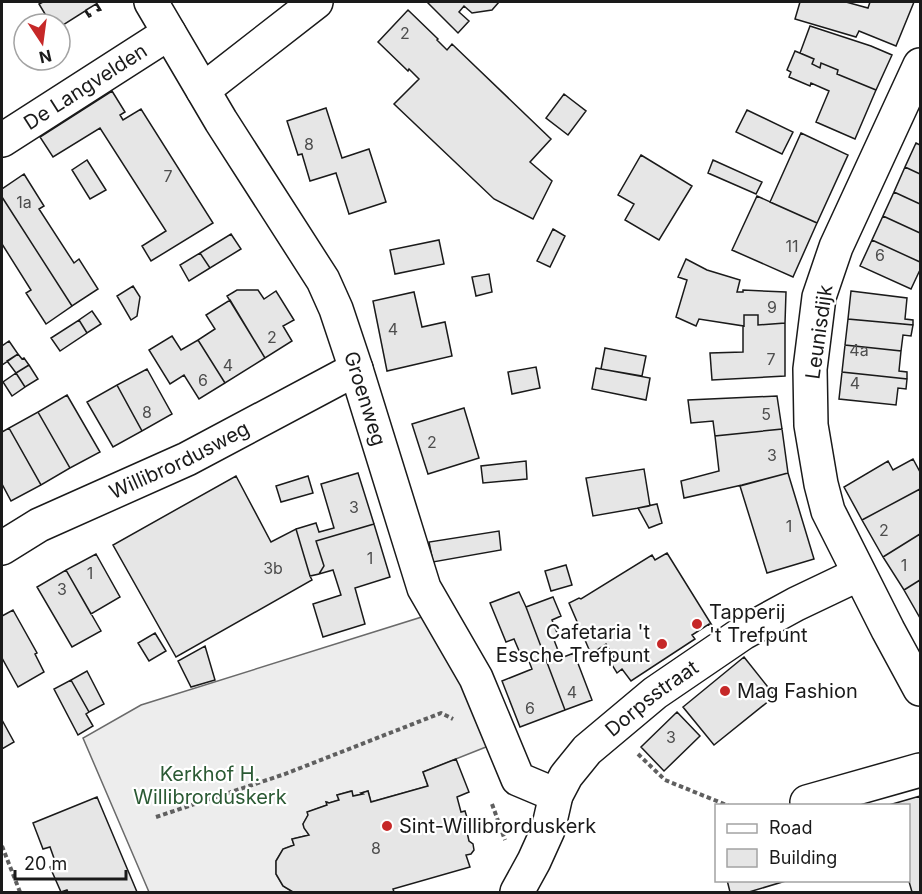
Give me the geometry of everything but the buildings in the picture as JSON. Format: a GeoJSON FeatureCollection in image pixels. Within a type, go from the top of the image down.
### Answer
{"type":"FeatureCollection","features":[{"type":"Feature","properties":{"kind":"street","name":"Groenweg"},"geometry":{"type":"LineString","coordinates":[[151,2],[220,121],[323,280],[336,309],[356,369],[424,588],[476,678],[518,779],[556,795]]}},
{"type":"Feature","properties":{"kind":"street"},"geometry":{"type":"LineString","coordinates":[[203,90],[316,2]]}},
{"type":"Feature","properties":{"kind":"street","name":"De Langvelden"},"geometry":{"type":"LineString","coordinates":[[2,140],[169,33]]}},
{"type":"Feature","properties":{"kind":"street","name":"Leunisdijk"},"geometry":{"type":"LineString","coordinates":[[921,64],[908,122],[836,247],[819,297],[810,369],[811,424],[820,484],[828,511],[921,689]]}},
{"type":"Feature","properties":{"kind":"street","name":"Willibrordusweg"},"geometry":{"type":"LineString","coordinates":[[2,548],[39,525],[187,459],[356,369]]}},
{"type":"Feature","properties":{"kind":"street","name":"Dorpsstraat"},"geometry":{"type":"LineString","coordinates":[[517,892],[548,830],[556,795],[566,776],[587,750],[655,693],[743,633],[859,573]]}},
{"type":"Feature","properties":{"kind":"street"},"geometry":{"type":"LineString","coordinates":[[807,802],[921,771]]}},
{"type":"Feature","properties":{"kind":"path"},"geometry":{"type":"LineString","coordinates":[[156,817],[285,774],[441,713],[454,719]]}},
{"type":"Feature","properties":{"kind":"path"},"geometry":{"type":"LineString","coordinates":[[611,729],[665,780],[724,804]]}},
{"type":"Feature","properties":{"kind":"path"},"geometry":{"type":"LineString","coordinates":[[492,804],[507,845],[534,861]]}},
{"type":"Feature","properties":{"kind":"path"},"geometry":{"type":"LineString","coordinates":[[2,846],[20,892]]}},
{"type":"Feature","properties":{"kind":"shaded area","name":"Kerkhof H. Willibrorduskerk"},"geometry":{"type":"Polygon","coordinates":[[[425,616],[461,677],[491,745],[423,772],[428,786],[371,802],[368,791],[353,796],[351,791],[337,795],[339,800],[327,802],[327,805],[308,812],[303,824],[309,835],[292,839],[294,845],[283,849],[276,861],[276,874],[283,886],[293,892],[149,892],[83,738],[141,705],[425,616]]]}},
{"type":"Feature","properties":{"kind":"place","name":"Tapperij 't Trefpunt"},"geometry":{"type":"Point","coordinates":[697,624]}},
{"type":"Feature","properties":{"kind":"place","name":"Cafetaria 't Essche Trefpunt"},"geometry":{"type":"Point","coordinates":[662,644]}},
{"type":"Feature","properties":{"kind":"place","name":"Mag Fashion"},"geometry":{"type":"Point","coordinates":[725,691]}},
{"type":"Feature","properties":{"kind":"place","name":"Sint-Willibrorduskerk"},"geometry":{"type":"Point","coordinates":[387,826]}}]}
